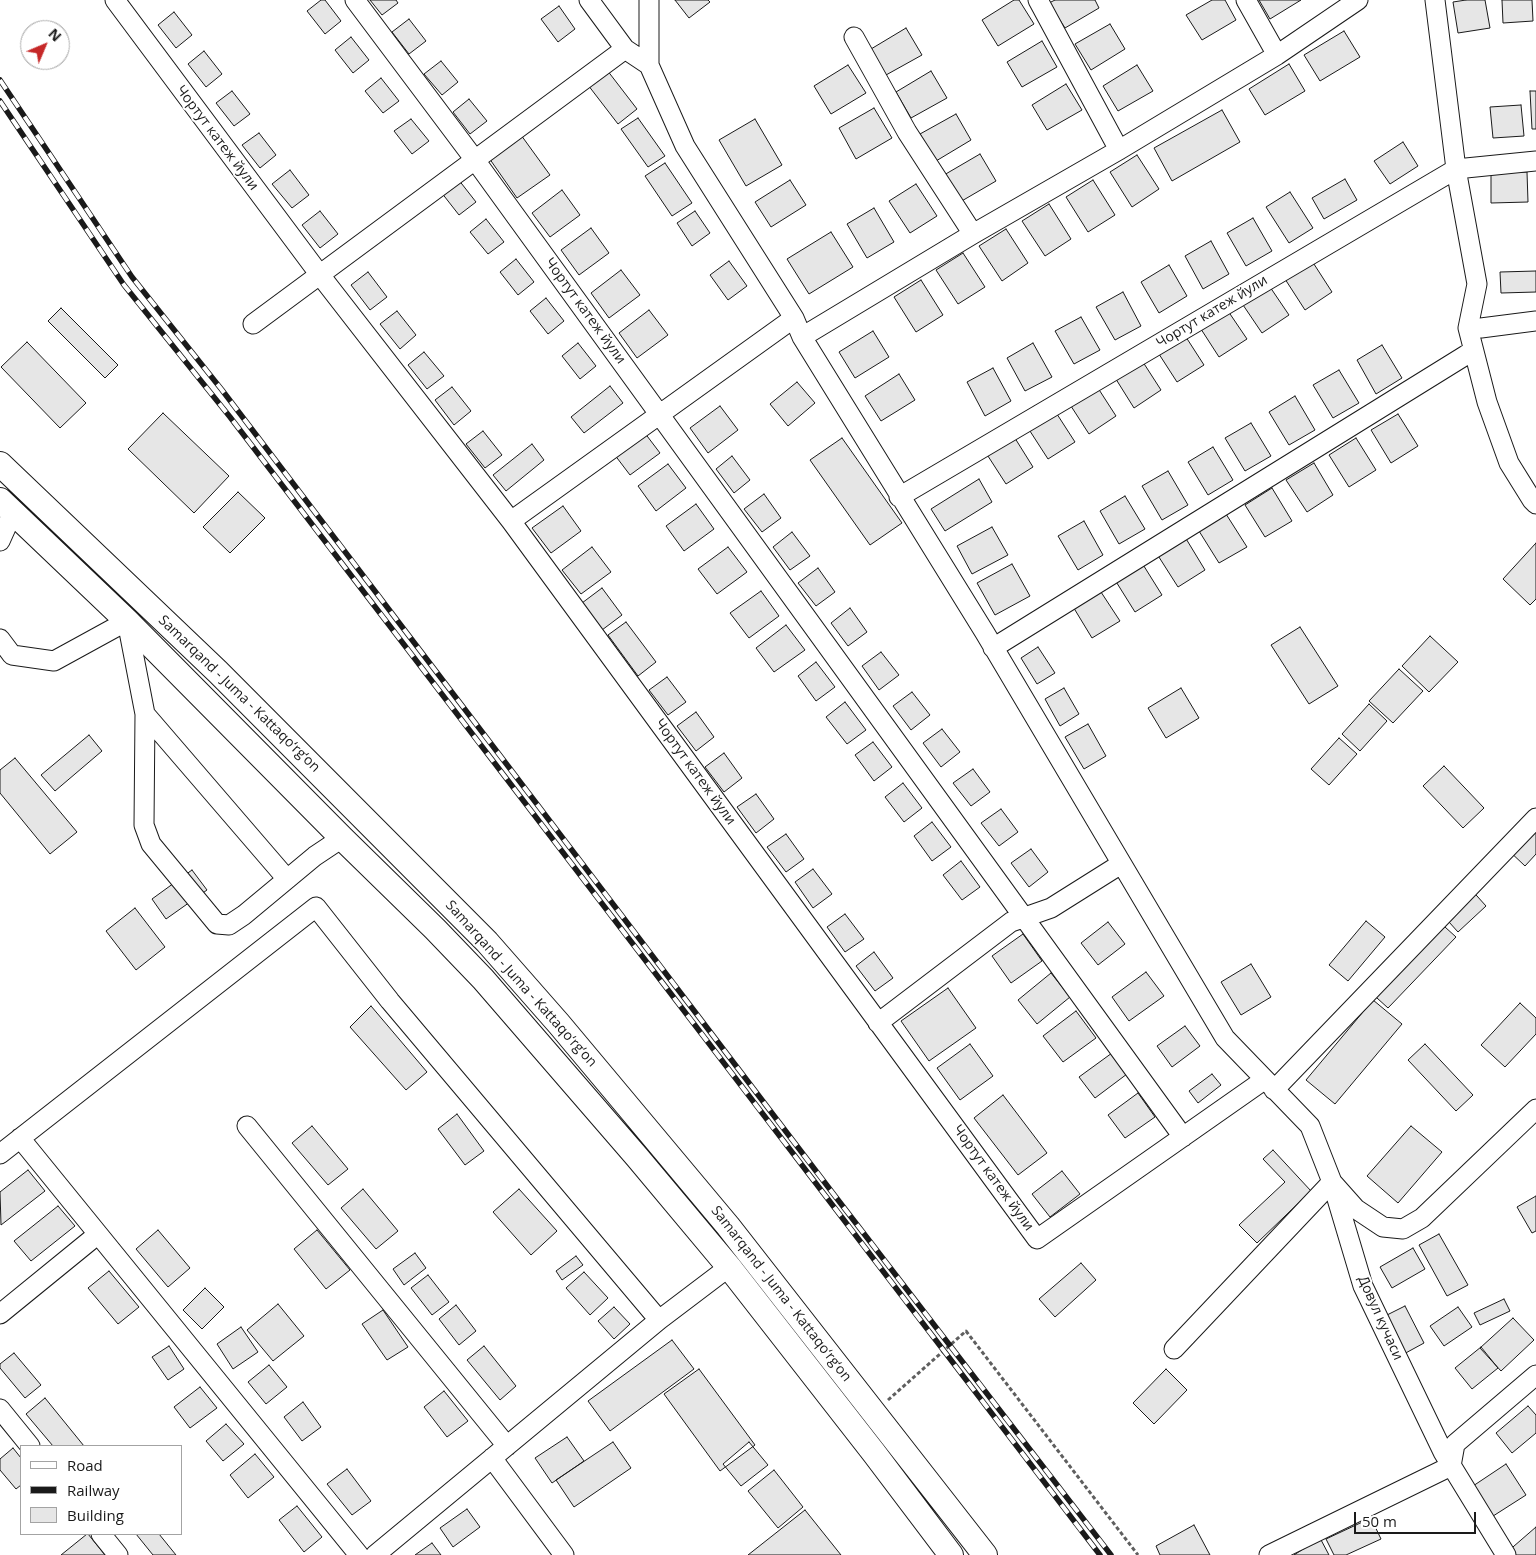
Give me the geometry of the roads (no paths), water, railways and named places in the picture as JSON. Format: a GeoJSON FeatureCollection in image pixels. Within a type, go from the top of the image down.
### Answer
{"type":"FeatureCollection","features":[{"type":"Feature","properties":{"kind":"main road","name":"Samarqand - Juma - Kattaqo‘rg‘on"},"geometry":{"type":"LineString","coordinates":[[0,464],[218,672],[487,942],[559,1024],[728,1226],[985,1555]]}},
{"type":"Feature","properties":{"kind":"main road","name":"Samarqand - Juma - Kattaqo‘rg‘on"},"geometry":{"type":"LineString","coordinates":[[4,506],[127,621],[483,979],[729,1267],[951,1555]]}},
{"type":"Feature","properties":{"kind":"main road"},"geometry":{"type":"LineString","coordinates":[[874,1453],[894,1438]]}},
{"type":"Feature","properties":{"kind":"street","name":"Чортут катеж йули"},"geometry":{"type":"LineString","coordinates":[[115,0],[320,275],[511,522],[1037,1239],[1183,1136],[1269,1085],[1536,818]]}},
{"type":"Feature","properties":{"kind":"street","name":"Чортут катеж йули"},"geometry":{"type":"LineString","coordinates":[[355,0],[475,160],[1183,1136]]}},
{"type":"Feature","properties":{"kind":"street"},"geometry":{"type":"LineString","coordinates":[[589,0],[625,48],[649,65]]}},
{"type":"Feature","properties":{"kind":"street"},"geometry":{"type":"LineString","coordinates":[[649,0],[649,65],[685,146],[794,318],[802,337],[993,648],[1225,1038],[1269,1085]]}},
{"type":"Feature","properties":{"kind":"street"},"geometry":{"type":"LineString","coordinates":[[1038,0],[1119,150]]}},
{"type":"Feature","properties":{"kind":"street"},"geometry":{"type":"LineString","coordinates":[[1246,0],[1277,55]]}},
{"type":"Feature","properties":{"kind":"street"},"geometry":{"type":"LineString","coordinates":[[802,337],[1277,55],[1358,0]]}},
{"type":"Feature","properties":{"kind":"street"},"geometry":{"type":"LineString","coordinates":[[1435,0],[1456,169],[1477,284],[1468,328],[1487,402],[1509,463],[1536,504]]}},
{"type":"Feature","properties":{"kind":"street"},"geometry":{"type":"LineString","coordinates":[[854,37],[907,132],[973,234]]}},
{"type":"Feature","properties":{"kind":"street"},"geometry":{"type":"LineString","coordinates":[[253,324],[625,48]]}},
{"type":"Feature","properties":{"kind":"street","name":"Чортут катеж йули"},"geometry":{"type":"LineString","coordinates":[[900,497],[1456,169],[1536,160]]}},
{"type":"Feature","properties":{"kind":"street"},"geometry":{"type":"LineString","coordinates":[[511,522],[794,318]]}},
{"type":"Feature","properties":{"kind":"street"},"geometry":{"type":"LineString","coordinates":[[1468,328],[1536,321]]}},
{"type":"Feature","properties":{"kind":"street"},"geometry":{"type":"LineString","coordinates":[[993,648],[1449,365],[1474,352]]}},
{"type":"Feature","properties":{"kind":"street"},"geometry":{"type":"LineString","coordinates":[[0,541],[4,506]]}},
{"type":"Feature","properties":{"kind":"street"},"geometry":{"type":"LineString","coordinates":[[0,639],[12,655],[54,661],[127,621],[144,714],[144,825],[151,844],[217,924],[229,925],[315,856],[342,838]]}},
{"type":"Feature","properties":{"kind":"street"},"geometry":{"type":"LineString","coordinates":[[144,714],[287,879]]}},
{"type":"Feature","properties":{"kind":"street"},"geometry":{"type":"LineString","coordinates":[[878,1023],[1011,922],[1051,908],[1121,864]]}},
{"type":"Feature","properties":{"kind":"street"},"geometry":{"type":"LineString","coordinates":[[0,1154],[316,907],[390,1001],[659,1320]]}},
{"type":"Feature","properties":{"kind":"street","name":"Довул кучаси"},"geometry":{"type":"LineString","coordinates":[[1269,1085],[1310,1126],[1332,1182],[1363,1286],[1443,1452],[1506,1555]]}},
{"type":"Feature","properties":{"kind":"street"},"geometry":{"type":"LineString","coordinates":[[1174,1348],[1332,1182],[1356,1209],[1376,1223],[1383,1227],[1403,1229],[1422,1218],[1536,1109]]}},
{"type":"Feature","properties":{"kind":"street"},"geometry":{"type":"LineString","coordinates":[[247,1126],[499,1452],[564,1555]]}},
{"type":"Feature","properties":{"kind":"street"},"geometry":{"type":"LineString","coordinates":[[20,1138],[359,1555]]}},
{"type":"Feature","properties":{"kind":"street"},"geometry":{"type":"LineString","coordinates":[[0,1314],[97,1235]]}},
{"type":"Feature","properties":{"kind":"street"},"geometry":{"type":"LineString","coordinates":[[375,1555],[659,1320],[729,1267]]}},
{"type":"Feature","properties":{"kind":"street"},"geometry":{"type":"LineString","coordinates":[[1269,1555],[1451,1466],[1456,1444],[1536,1375]]}},
{"type":"Feature","properties":{"kind":"street"},"geometry":{"type":"LineString","coordinates":[[0,1409],[29,1445]]}},
{"type":"Feature","properties":{"kind":"street"},"geometry":{"type":"LineString","coordinates":[[102,1535],[118,1555]]}},
{"type":"Feature","properties":{"kind":"railway"},"geometry":{"type":"LineString","coordinates":[[0,80],[132,277],[222,390],[835,1196],[1111,1555]]}},
{"type":"Feature","properties":{"kind":"railway"},"geometry":{"type":"LineString","coordinates":[[0,101],[124,285],[230,417],[1100,1555]]}}]}
